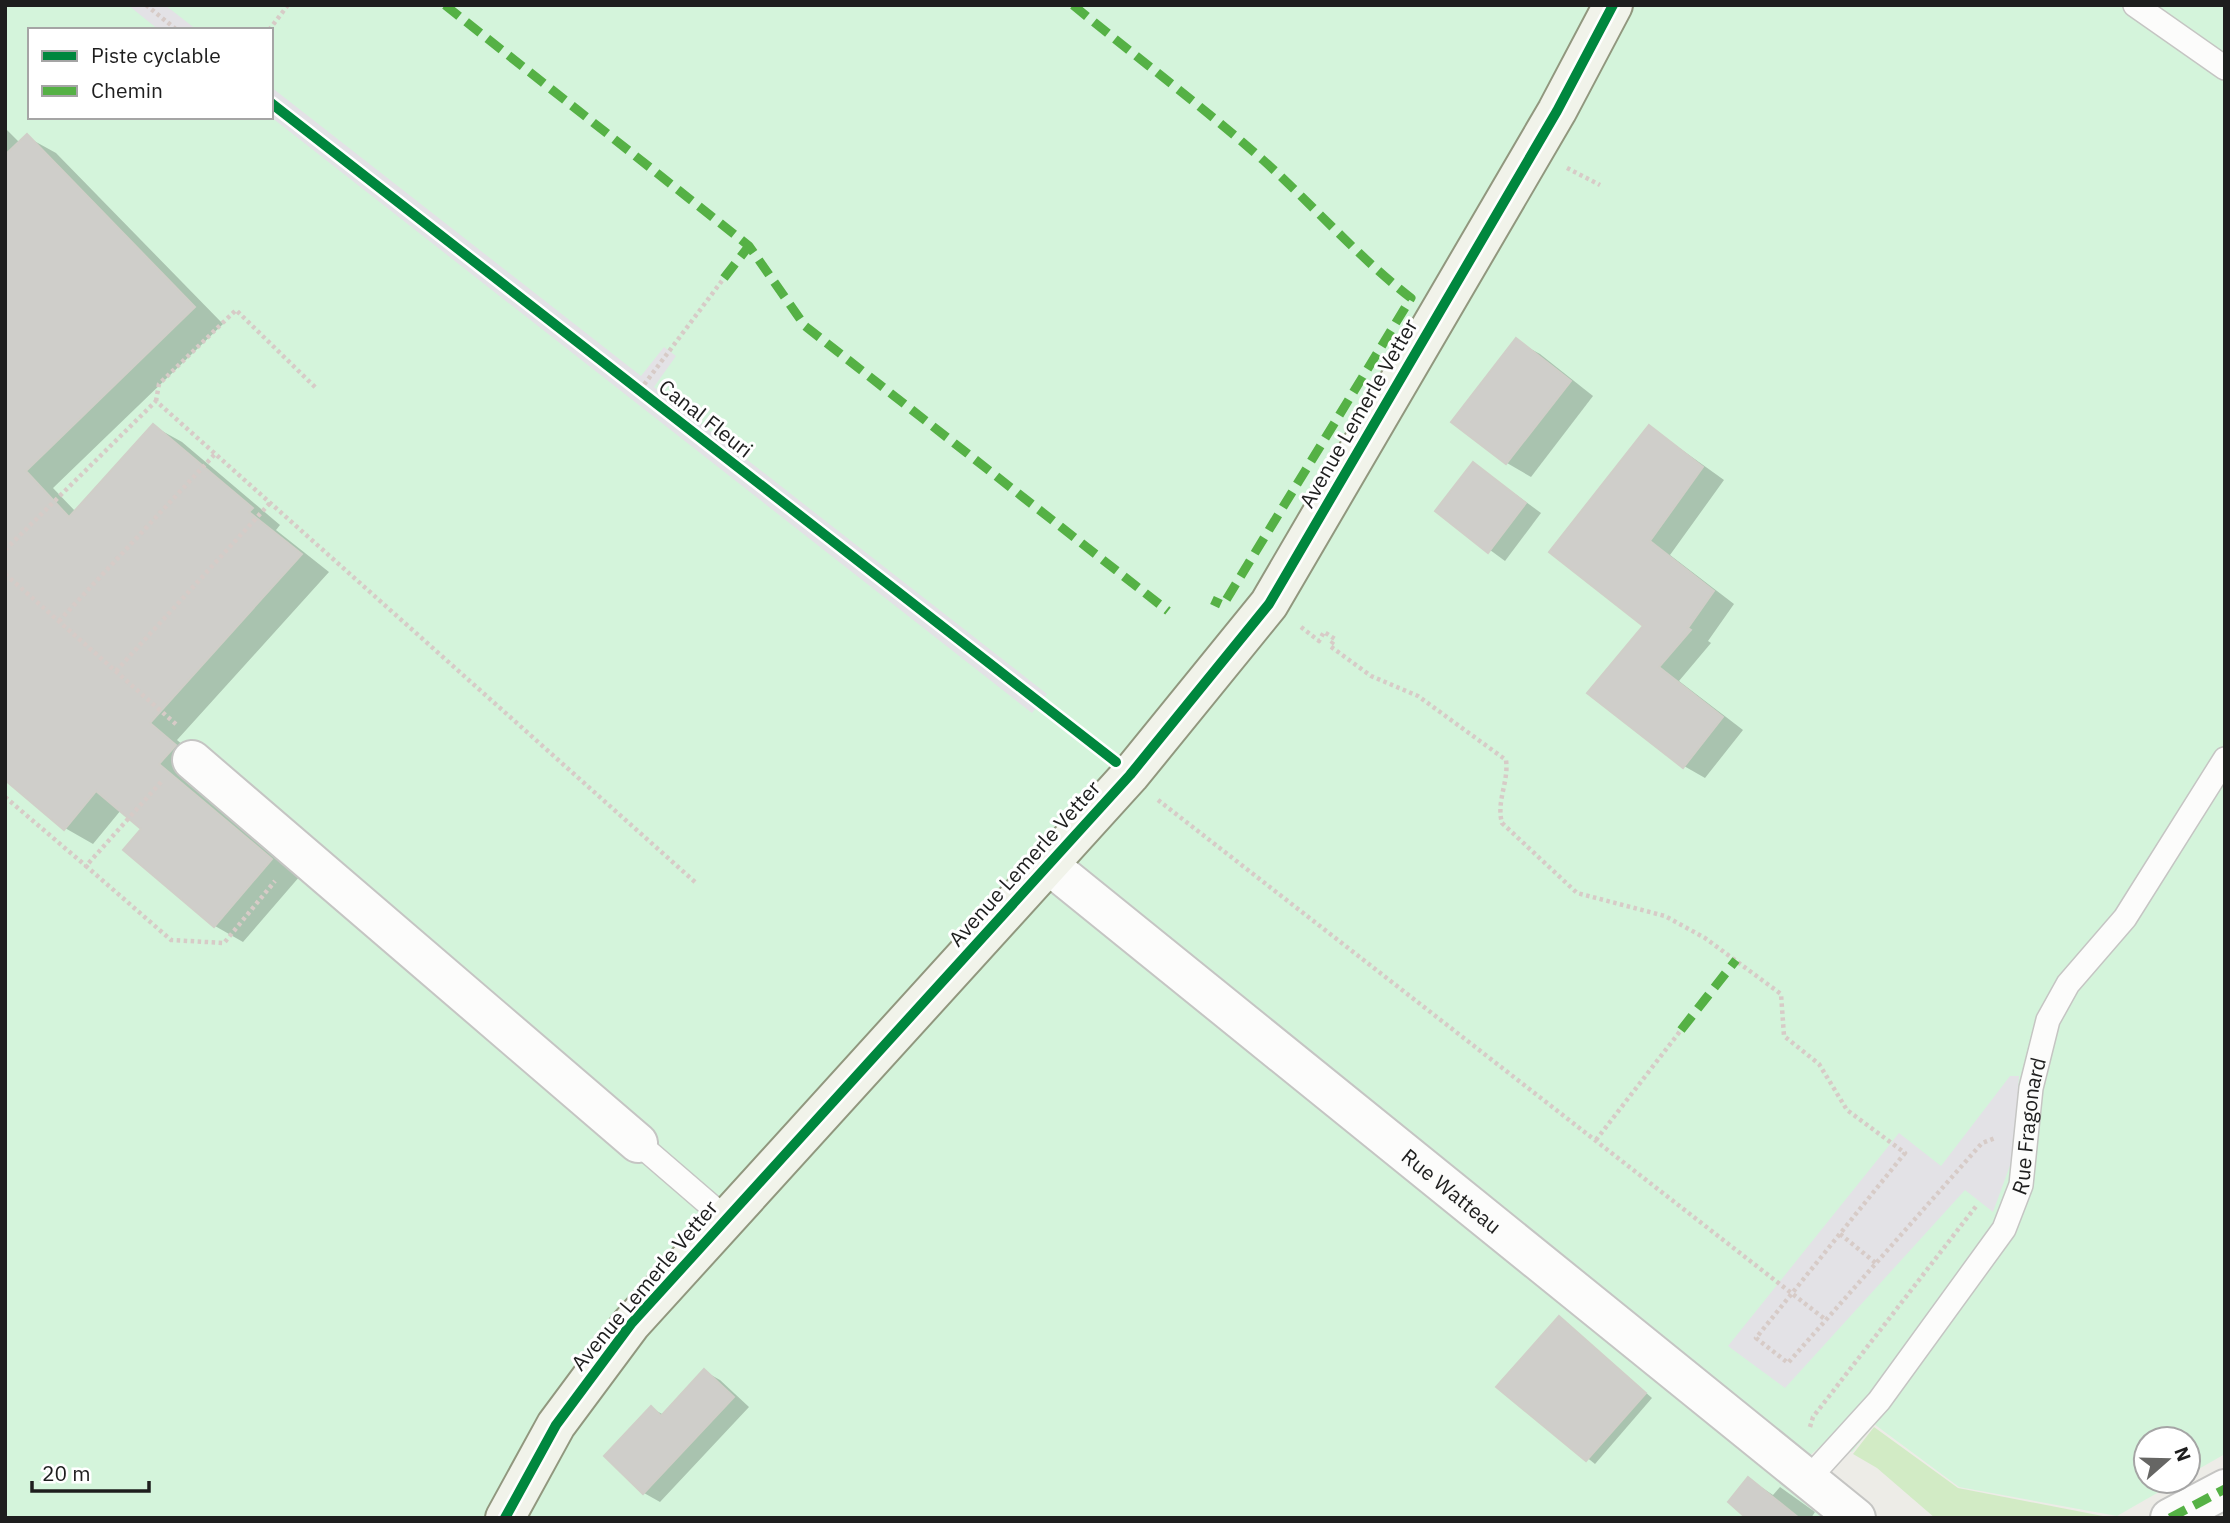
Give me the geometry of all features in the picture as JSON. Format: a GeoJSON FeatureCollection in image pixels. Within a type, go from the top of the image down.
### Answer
{"type":"FeatureCollection","features":[{"type":"Feature","properties":{"kind":"street","name":"Avenue Lemerle Vetter"},"geometry":{"type":"LineString","coordinates":[[505,1518],[556,1424],[631,1324],[1130,775],[1269,604],[1556,111],[1613,5]]}},
{"type":"Feature","properties":{"kind":"street"},"geometry":{"type":"LineString","coordinates":[[192,760],[638,1143]]}},
{"type":"Feature","properties":{"kind":"street","name":"Rue Watteau"},"geometry":{"type":"LineString","coordinates":[[1049,865],[1774,1448],[1856,1518]]}},
{"type":"Feature","properties":{"kind":"street"},"geometry":{"type":"LineString","coordinates":[[2170,1518],[2225,1489]]}},
{"type":"Feature","properties":{"kind":"lane"},"geometry":{"type":"LineString","coordinates":[[2135,5],[2225,68]]}},
{"type":"Feature","properties":{"kind":"lane","name":"Rue Fragonard"},"geometry":{"type":"LineString","coordinates":[[1808,1479],[1879,1401],[2004,1228],[2021,1185],[2031,1088],[2048,1020],[2068,984],[2125,918],[2225,759]]}},
{"type":"Feature","properties":{"kind":"lane"},"geometry":{"type":"LineString","coordinates":[[638,1143],[725,1218]]}},
{"type":"Feature","properties":{"kind":"path"},"geometry":{"type":"LineString","coordinates":[[146,5],[175,28]]}},
{"type":"Feature","properties":{"kind":"path"},"geometry":{"type":"LineString","coordinates":[[271,28],[288,5]]}},
{"type":"Feature","properties":{"kind":"path"},"geometry":{"type":"LineString","coordinates":[[1580,174],[1600,186]]}},
{"type":"Feature","properties":{"kind":"path"},"geometry":{"type":"LineString","coordinates":[[640,390],[724,278]]}},
{"type":"Feature","properties":{"kind":"path"},"geometry":{"type":"LineString","coordinates":[[5,550],[156,401],[159,384],[236,310],[317,389]]}},
{"type":"Feature","properties":{"kind":"path"},"geometry":{"type":"LineString","coordinates":[[156,401],[695,882]]}},
{"type":"Feature","properties":{"kind":"path"},"geometry":{"type":"LineString","coordinates":[[59,621],[215,454]]}},
{"type":"Feature","properties":{"kind":"path"},"geometry":{"type":"LineString","coordinates":[[116,671],[270,503]]}},
{"type":"Feature","properties":{"kind":"path"},"geometry":{"type":"LineString","coordinates":[[5,574],[187,734],[192,760],[177,764],[86,866]]}},
{"type":"Feature","properties":{"kind":"path"},"geometry":{"type":"LineString","coordinates":[[1297,625],[1319,641],[1324,632],[1335,639],[1330,646],[1371,676],[1418,696],[1506,760],[1508,772],[1499,812],[1502,823],[1577,893],[1665,916],[1705,938],[1782,995],[1784,1036],[1818,1064],[1847,1110],[1905,1153],[1756,1338],[1788,1363],[1982,1143],[2027,1121]]}},
{"type":"Feature","properties":{"kind":"path"},"geometry":{"type":"LineString","coordinates":[[1152,794],[1826,1320]]}},
{"type":"Feature","properties":{"kind":"path"},"geometry":{"type":"LineString","coordinates":[[5,797],[171,940],[224,943],[299,853]]}},
{"type":"Feature","properties":{"kind":"path"},"geometry":{"type":"LineString","coordinates":[[1596,1140],[1681,1030]]}},
{"type":"Feature","properties":{"kind":"path"},"geometry":{"type":"LineString","coordinates":[[1774,1448],[1792,1427],[1809,1431],[1814,1417],[1980,1202]]}},
{"type":"Feature","properties":{"kind":"path"},"geometry":{"type":"LineString","coordinates":[[1840,1234],[1877,1264]]}},
{"type":"Feature","properties":{"kind":"green space"},"geometry":{"type":"Polygon","coordinates":[[[5,5],[2225,5],[2225,1454],[2202,1467],[2202,1425],[2132,1425],[2132,1495],[2154,1495],[2117,1516],[1959,1487],[1874,1424],[1852,1452],[1830,1438],[1784,1478],[1833,1518],[5,1518],[5,5]]]}},
{"type":"Feature","properties":{"kind":"green space"},"geometry":{"type":"Polygon","coordinates":[[[1874,1427],[1958,1488],[2113,1518],[1935,1518],[1877,1468],[1853,1454],[1874,1427]]]}},
{"type":"Feature","properties":{"kind":"shaded area"},"geometry":{"type":"Polygon","coordinates":[[[128,5],[165,5],[194,28],[157,28],[128,5]]]}},
{"type":"Feature","properties":{"kind":"shaded area"},"geometry":{"type":"Polygon","coordinates":[[[273,89],[641,376],[664,347],[676,356],[654,387],[1047,694],[1032,713],[273,119],[273,89]]]}},
{"type":"Feature","properties":{"kind":"shaded area"},"geometry":{"type":"Polygon","coordinates":[[[2010,1076],[2019,1076],[2016,1129],[2012,1160],[1993,1212],[1965,1190],[1785,1388],[1728,1346],[1899,1133],[1941,1166],[2010,1076]]]}},
{"type":"Feature","properties":{"kind":"building"},"geometry":{"type":"Polygon","coordinates":[[[27,134],[195,307],[26,471],[69,517],[153,424],[253,508],[249,512],[302,554],[150,723],[176,745],[159,764],[272,859],[214,927],[123,850],[141,829],[96,791],[64,830],[5,780],[5,155],[27,134]]]}},
{"type":"Feature","properties":{"kind":"building"},"geometry":{"type":"Polygon","coordinates":[[[1516,338],[1571,381],[1506,464],[1451,422],[1516,338]]]}},
{"type":"Feature","properties":{"kind":"building"},"geometry":{"type":"Polygon","coordinates":[[[1649,425],[1703,467],[1650,541],[1714,591],[1688,628],[1691,630],[1659,667],[1723,717],[1683,768],[1587,693],[1643,626],[1549,552],[1649,425]]]}},
{"type":"Feature","properties":{"kind":"building"},"geometry":{"type":"Polygon","coordinates":[[[1473,462],[1526,503],[1488,553],[1435,511],[1473,462]]]}},
{"type":"Feature","properties":{"kind":"building"},"geometry":{"type":"Polygon","coordinates":[[[1559,1316],[1646,1393],[1586,1461],[1496,1387],[1559,1316]]]}},
{"type":"Feature","properties":{"kind":"building"},"geometry":{"type":"Polygon","coordinates":[[[704,1369],[734,1397],[643,1494],[604,1456],[651,1406],[661,1416],[704,1369]]]}},
{"type":"Feature","properties":{"kind":"building"},"geometry":{"type":"Polygon","coordinates":[[[1748,1477],[1799,1518],[1746,1518],[1728,1502],[1748,1477]]]}},
{"type":"Feature","properties":{"kind":"marked path"},"geometry":{"type":"LineString","coordinates":[[445,5],[749,246],[805,326],[1168,611]]}},
{"type":"Feature","properties":{"kind":"marked path"},"geometry":{"type":"LineString","coordinates":[[1073,5],[1240,140],[1411,298],[1223,605],[1212,600]]}},
{"type":"Feature","properties":{"kind":"marked path"},"geometry":{"type":"LineString","coordinates":[[724,278],[749,246]]}},
{"type":"Feature","properties":{"kind":"marked path"},"geometry":{"type":"LineString","coordinates":[[1681,1030],[1736,960]]}},
{"type":"Feature","properties":{"kind":"marked path"},"geometry":{"type":"LineString","coordinates":[[2170,1518],[2225,1489]]}},
{"type":"Feature","properties":{"kind":"cycle path"},"geometry":{"type":"LineString","coordinates":[[505,1518],[556,1425],[631,1324],[1130,775],[1269,604],[1557,111],[1613,5]]}},
{"type":"Feature","properties":{"kind":"cycle path","name":"Canal Fleuri"},"geometry":{"type":"LineString","coordinates":[[273,105],[1116,762]]}}]}
